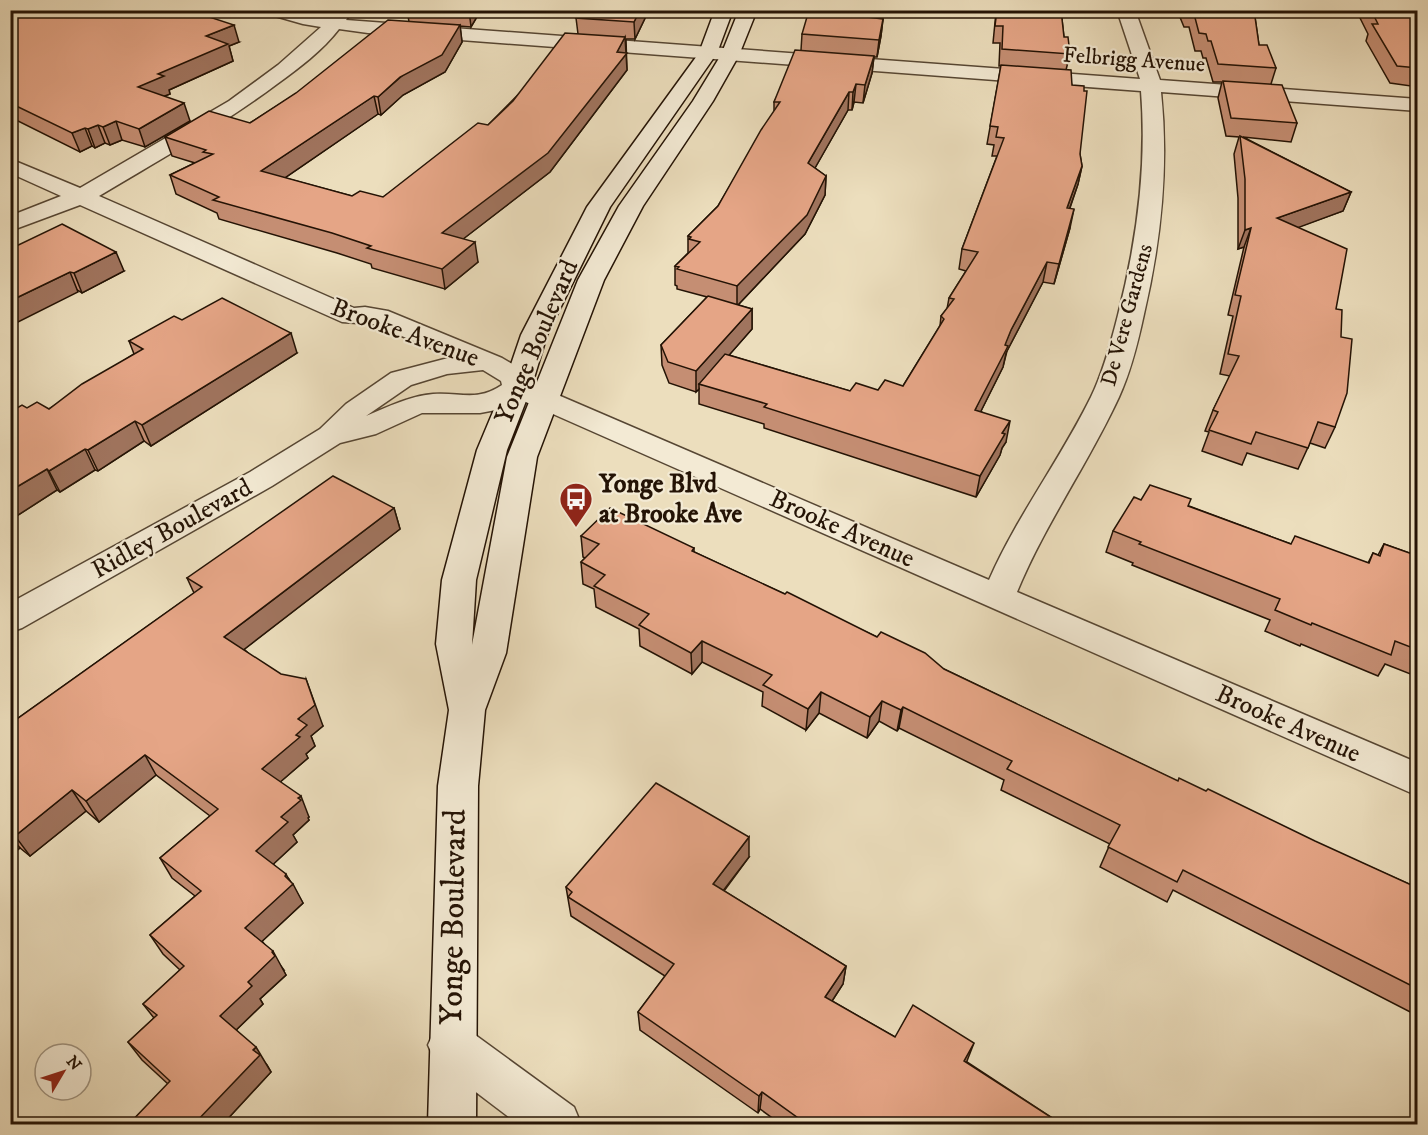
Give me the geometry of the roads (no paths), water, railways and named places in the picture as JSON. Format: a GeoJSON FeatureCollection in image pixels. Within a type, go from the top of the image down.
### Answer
{"type":"FeatureCollection","features":[{"type":"Feature","properties":{"kind":"street","name":"Felbrigg Avenue"},"geometry":{"type":"LineString","coordinates":[[274,10],[303,19],[340,17],[368,28],[1418,105]]}},
{"type":"Feature","properties":{"kind":"street","name":"Yonge Boulevard"},"geometry":{"type":"LineString","coordinates":[[466,710],[454,644],[459,580],[492,450],[530,394],[631,206],[703,101],[719,54],[724,10]]}},
{"type":"Feature","properties":{"kind":"street","name":"Yonge Boulevard"},"geometry":{"type":"LineString","coordinates":[[452,1125],[451,1045],[458,786],[466,710],[488,653],[522,457],[534,335],[570,261],[600,207],[719,54],[748,10]]}},
{"type":"Feature","properties":{"kind":"street","name":"De Vere Gardens"},"geometry":{"type":"LineString","coordinates":[[998,597],[1011,564],[1103,402],[1120,358],[1140,282],[1152,216],[1154,162],[1151,86],[1126,10]]}},
{"type":"Feature","properties":{"kind":"street"},"geometry":{"type":"LineString","coordinates":[[10,225],[82,196],[236,105],[285,69],[340,17]]}},
{"type":"Feature","properties":{"kind":"street","name":"Brooke Avenue"},"geometry":{"type":"LineString","coordinates":[[10,165],[351,316],[365,315],[379,318],[508,372],[530,394],[1418,780]]}},
{"type":"Feature","properties":{"kind":"street"},"geometry":{"type":"LineString","coordinates":[[351,316],[359,325],[385,338],[403,352],[406,364],[401,379]]}},
{"type":"Feature","properties":{"kind":"street","name":"Ridley Boulevard"},"geometry":{"type":"LineString","coordinates":[[10,619],[261,479],[330,436],[356,410],[401,379],[444,366],[484,362]]}},
{"type":"Feature","properties":{"kind":"street","name":"Ridley Boulevard"},"geometry":{"type":"LineString","coordinates":[[330,436],[366,428],[417,405],[434,402],[488,405],[530,394]]}},
{"type":"Feature","properties":{"kind":"street"},"geometry":{"type":"LineString","coordinates":[[451,1045],[556,1125]]}},
{"type":"Feature","properties":{"kind":"place","name":"Yonge Blvd at Brooke Ave"},"geometry":{"type":"Point","coordinates":[576,528]}}]}
